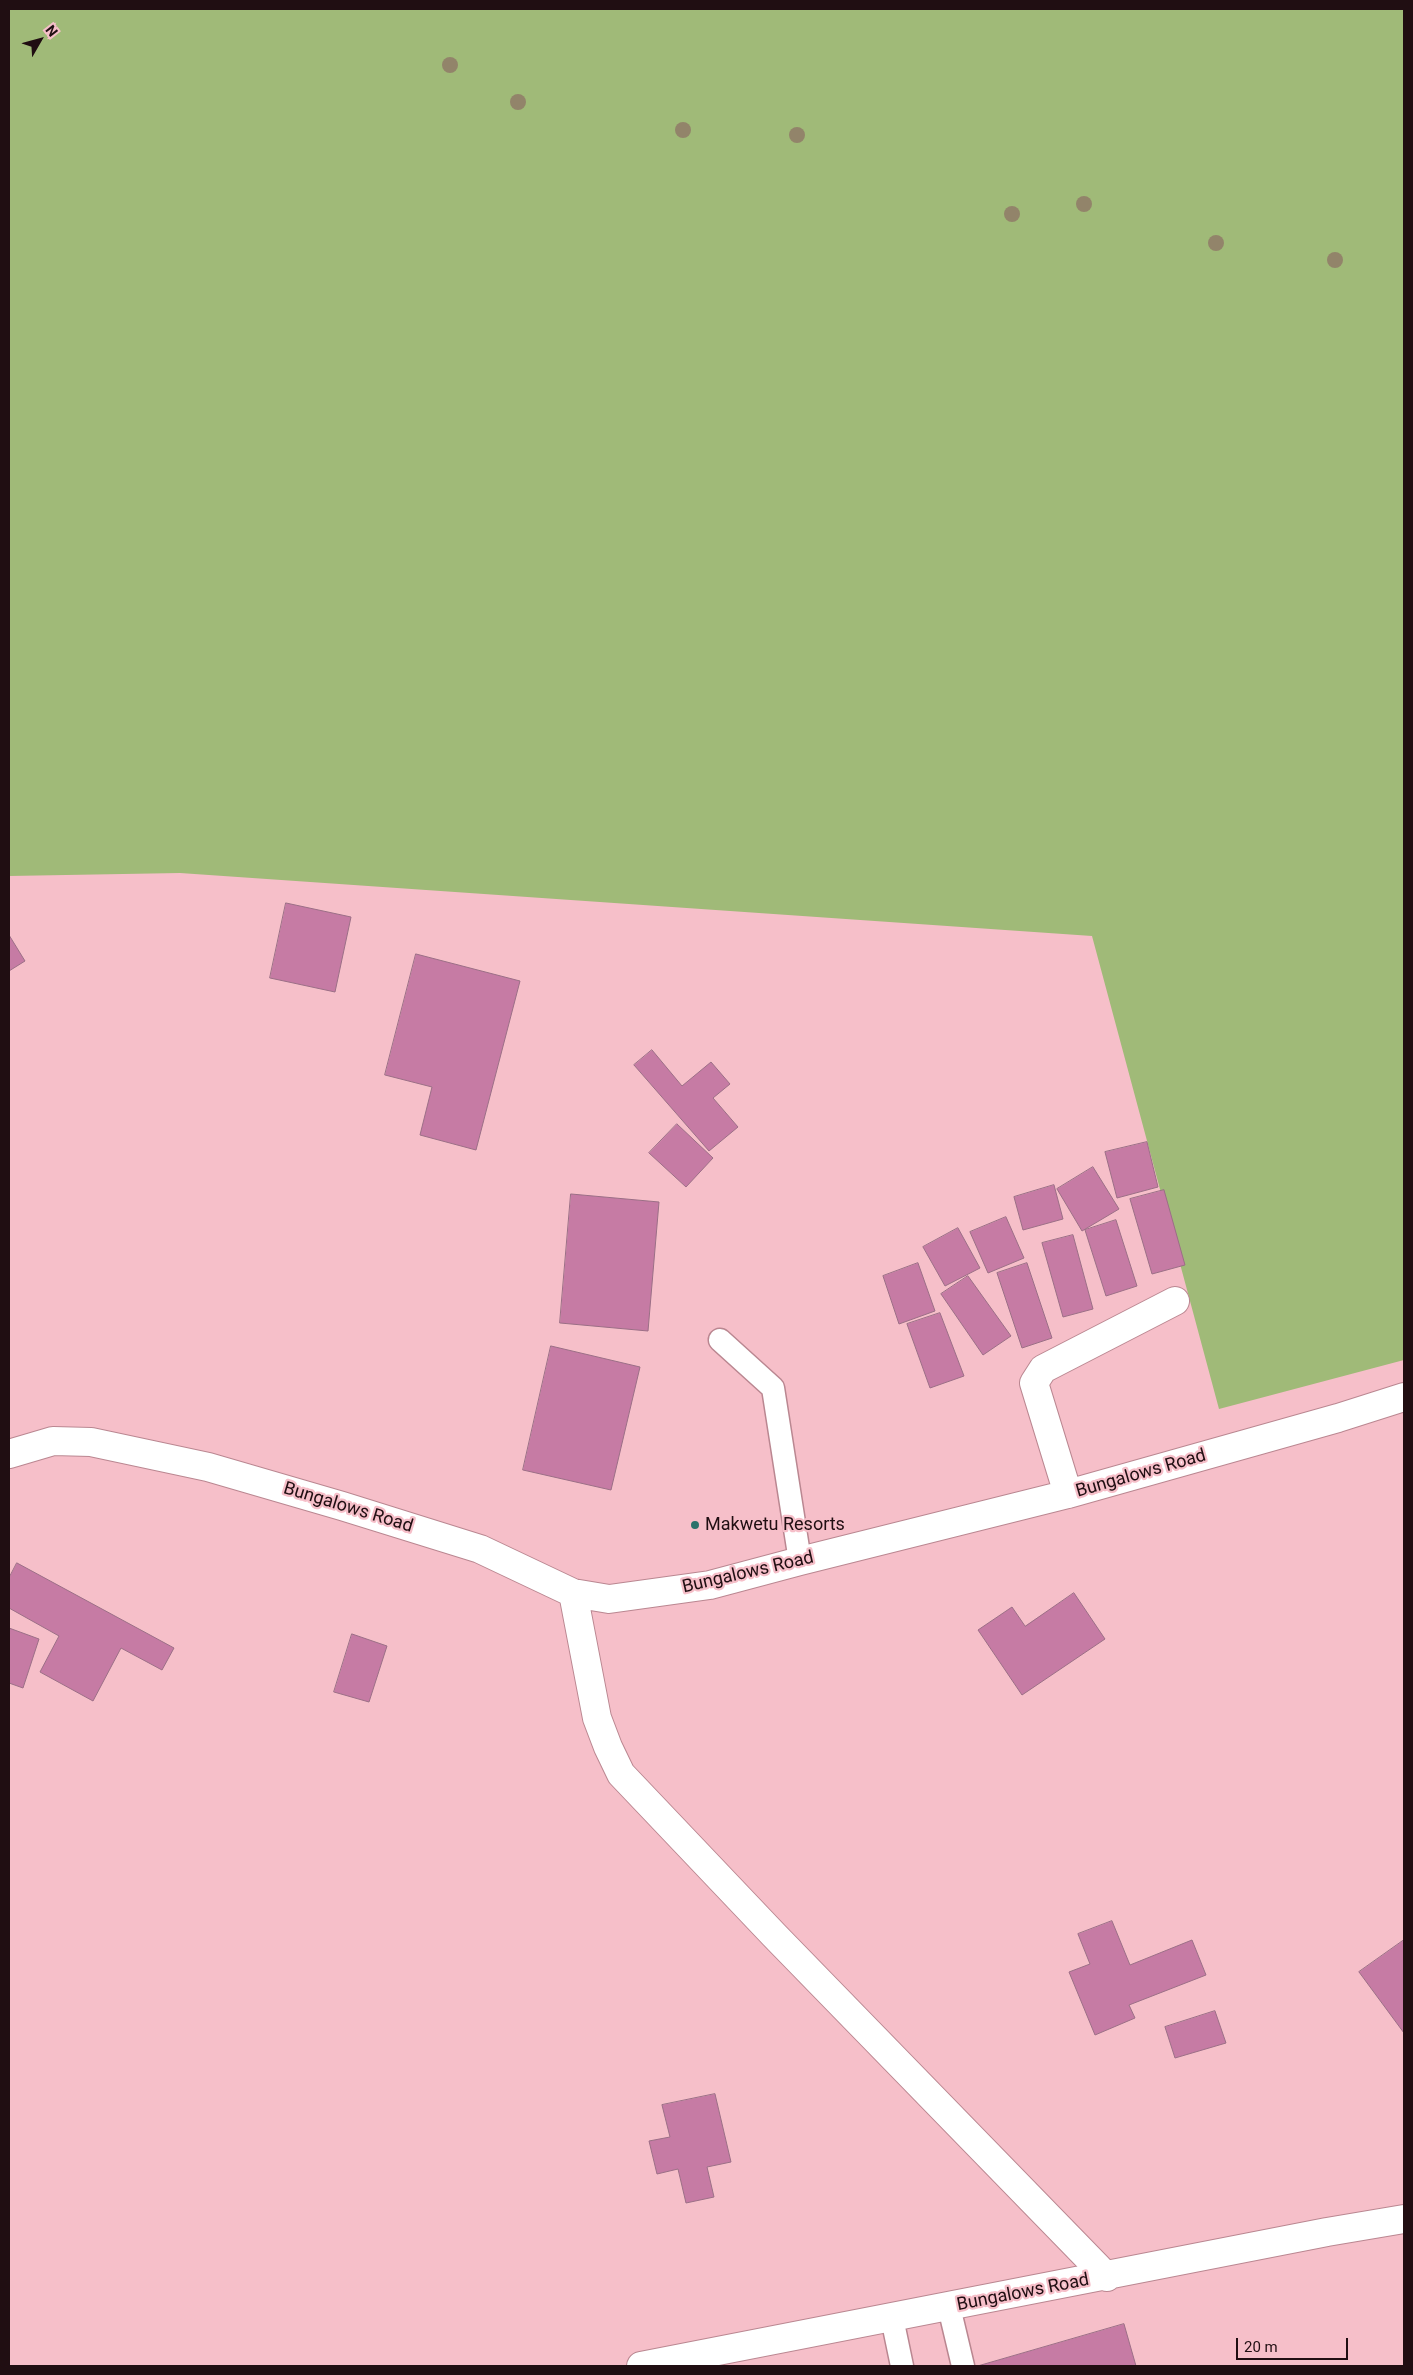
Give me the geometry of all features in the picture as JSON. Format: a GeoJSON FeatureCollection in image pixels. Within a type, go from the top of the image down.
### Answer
{"type":"FeatureCollection","features":[{"type":"Feature","properties":{"kind":"street"},"geometry":{"type":"LineString","coordinates":[[1068,1494],[1034,1384],[1038,1375],[1043,1369],[1175,1301]]}},
{"type":"Feature","properties":{"kind":"street","name":"Bungalows Road"},"geometry":{"type":"LineString","coordinates":[[9,1454],[53,1441],[91,1442],[208,1467],[480,1548],[573,1593],[608,1599],[710,1585],[1068,1494],[1338,1418],[1404,1396]]}},
{"type":"Feature","properties":{"kind":"street"},"geometry":{"type":"LineString","coordinates":[[573,1593],[597,1718],[621,1774],[774,1935],[1107,2277]]}},
{"type":"Feature","properties":{"kind":"street","name":"Bungalows Road"},"geometry":{"type":"LineString","coordinates":[[641,2366],[1107,2277],[1327,2232],[1404,2219]]}},
{"type":"Feature","properties":{"kind":"lane"},"geometry":{"type":"LineString","coordinates":[[720,1340],[773,1388],[800,1561]]}},
{"type":"Feature","properties":{"kind":"lane"},"geometry":{"type":"LineString","coordinates":[[949,2307],[963,2366]]}},
{"type":"Feature","properties":{"kind":"lane"},"geometry":{"type":"LineString","coordinates":[[892,2318],[902,2366]]}},
{"type":"Feature","properties":{"kind":"green space"},"geometry":{"type":"Polygon","coordinates":[[[9,9],[1404,9],[1404,1360],[1219,1409],[1092,936],[180,873],[9,876],[9,9]]]}},
{"type":"Feature","properties":{"kind":"building"},"geometry":{"type":"Polygon","coordinates":[[[286,903],[351,917],[335,992],[270,978],[286,903]]]}},
{"type":"Feature","properties":{"kind":"building"},"geometry":{"type":"Polygon","coordinates":[[[9,935],[25,961],[9,971],[9,935]]]}},
{"type":"Feature","properties":{"kind":"building"},"geometry":{"type":"Polygon","coordinates":[[[416,954],[520,981],[476,1150],[420,1135],[432,1087],[385,1075],[416,954]]]}},
{"type":"Feature","properties":{"kind":"building"},"geometry":{"type":"Polygon","coordinates":[[[652,1050],[682,1086],[711,1062],[730,1084],[713,1098],[738,1127],[709,1151],[634,1065],[652,1050]]]}},
{"type":"Feature","properties":{"kind":"building"},"geometry":{"type":"Polygon","coordinates":[[[677,1124],[713,1158],[686,1187],[649,1153],[677,1124]]]}},
{"type":"Feature","properties":{"kind":"building"},"geometry":{"type":"Polygon","coordinates":[[[1147,1142],[1158,1187],[1117,1198],[1105,1152],[1147,1142]]]}},
{"type":"Feature","properties":{"kind":"building"},"geometry":{"type":"Polygon","coordinates":[[[1093,1167],[1119,1209],[1082,1231],[1057,1189],[1093,1167]]]}},
{"type":"Feature","properties":{"kind":"building"},"geometry":{"type":"Polygon","coordinates":[[[1054,1185],[1063,1219],[1023,1230],[1014,1197],[1054,1185]]]}},
{"type":"Feature","properties":{"kind":"building"},"geometry":{"type":"Polygon","coordinates":[[[1164,1190],[1185,1265],[1152,1274],[1130,1199],[1164,1190]]]}},
{"type":"Feature","properties":{"kind":"building"},"geometry":{"type":"Polygon","coordinates":[[[571,1194],[659,1202],[648,1331],[560,1323],[571,1194]]]}},
{"type":"Feature","properties":{"kind":"building"},"geometry":{"type":"Polygon","coordinates":[[[1006,1217],[1024,1258],[988,1273],[970,1232],[1006,1217]]]}},
{"type":"Feature","properties":{"kind":"building"},"geometry":{"type":"Polygon","coordinates":[[[1116,1220],[1137,1286],[1106,1296],[1085,1230],[1116,1220]]]}},
{"type":"Feature","properties":{"kind":"building"},"geometry":{"type":"Polygon","coordinates":[[[958,1228],[980,1268],[945,1286],[923,1247],[958,1228]]]}},
{"type":"Feature","properties":{"kind":"building"},"geometry":{"type":"Polygon","coordinates":[[[1073,1235],[1093,1309],[1063,1317],[1042,1243],[1073,1235]]]}},
{"type":"Feature","properties":{"kind":"building"},"geometry":{"type":"Polygon","coordinates":[[[918,1263],[935,1311],[899,1324],[883,1276],[918,1263]]]}},
{"type":"Feature","properties":{"kind":"building"},"geometry":{"type":"Polygon","coordinates":[[[1027,1263],[1052,1338],[1022,1348],[997,1273],[1027,1263]]]}},
{"type":"Feature","properties":{"kind":"building"},"geometry":{"type":"Polygon","coordinates":[[[968,1276],[1011,1336],[983,1355],[941,1294],[968,1276]]]}},
{"type":"Feature","properties":{"kind":"building"},"geometry":{"type":"Polygon","coordinates":[[[940,1313],[964,1376],[930,1388],[907,1324],[940,1313]]]}},
{"type":"Feature","properties":{"kind":"building"},"geometry":{"type":"Polygon","coordinates":[[[551,1346],[640,1367],[611,1490],[523,1470],[551,1346]]]}},
{"type":"Feature","properties":{"kind":"building"},"geometry":{"type":"Polygon","coordinates":[[[17,1563],[174,1648],[162,1670],[121,1648],[93,1701],[40,1672],[59,1636],[9,1608],[9,1578],[17,1563]]]}},
{"type":"Feature","properties":{"kind":"building"},"geometry":{"type":"Polygon","coordinates":[[[1074,1593],[1105,1639],[1022,1695],[978,1630],[1012,1607],[1025,1626],[1074,1593]]]}},
{"type":"Feature","properties":{"kind":"building"},"geometry":{"type":"Polygon","coordinates":[[[9,1628],[39,1639],[23,1688],[9,1683],[9,1628]]]}},
{"type":"Feature","properties":{"kind":"building"},"geometry":{"type":"Polygon","coordinates":[[[352,1634],[387,1646],[369,1702],[334,1692],[352,1634]]]}},
{"type":"Feature","properties":{"kind":"building"},"geometry":{"type":"Polygon","coordinates":[[[1112,1921],[1130,1965],[1192,1940],[1206,1975],[1129,2005],[1135,2018],[1095,2035],[1069,1972],[1090,1964],[1078,1934],[1112,1921]]]}},
{"type":"Feature","properties":{"kind":"building"},"geometry":{"type":"Polygon","coordinates":[[[1404,1940],[1404,2033],[1359,1972],[1404,1940]]]}},
{"type":"Feature","properties":{"kind":"building"},"geometry":{"type":"Polygon","coordinates":[[[1215,2011],[1226,2043],[1175,2058],[1165,2027],[1215,2011]]]}},
{"type":"Feature","properties":{"kind":"building"},"geometry":{"type":"Polygon","coordinates":[[[715,2094],[731,2162],[707,2167],[714,2197],[686,2203],[678,2169],[657,2174],[649,2141],[670,2137],[662,2105],[715,2094]]]}},
{"type":"Feature","properties":{"kind":"building"},"geometry":{"type":"Polygon","coordinates":[[[1124,2324],[1136,2366],[978,2366],[1124,2324]]]}},
{"type":"Feature","properties":{"kind":"place","name":"Makwetu Resorts"},"geometry":{"type":"Point","coordinates":[695,1525]}}]}
